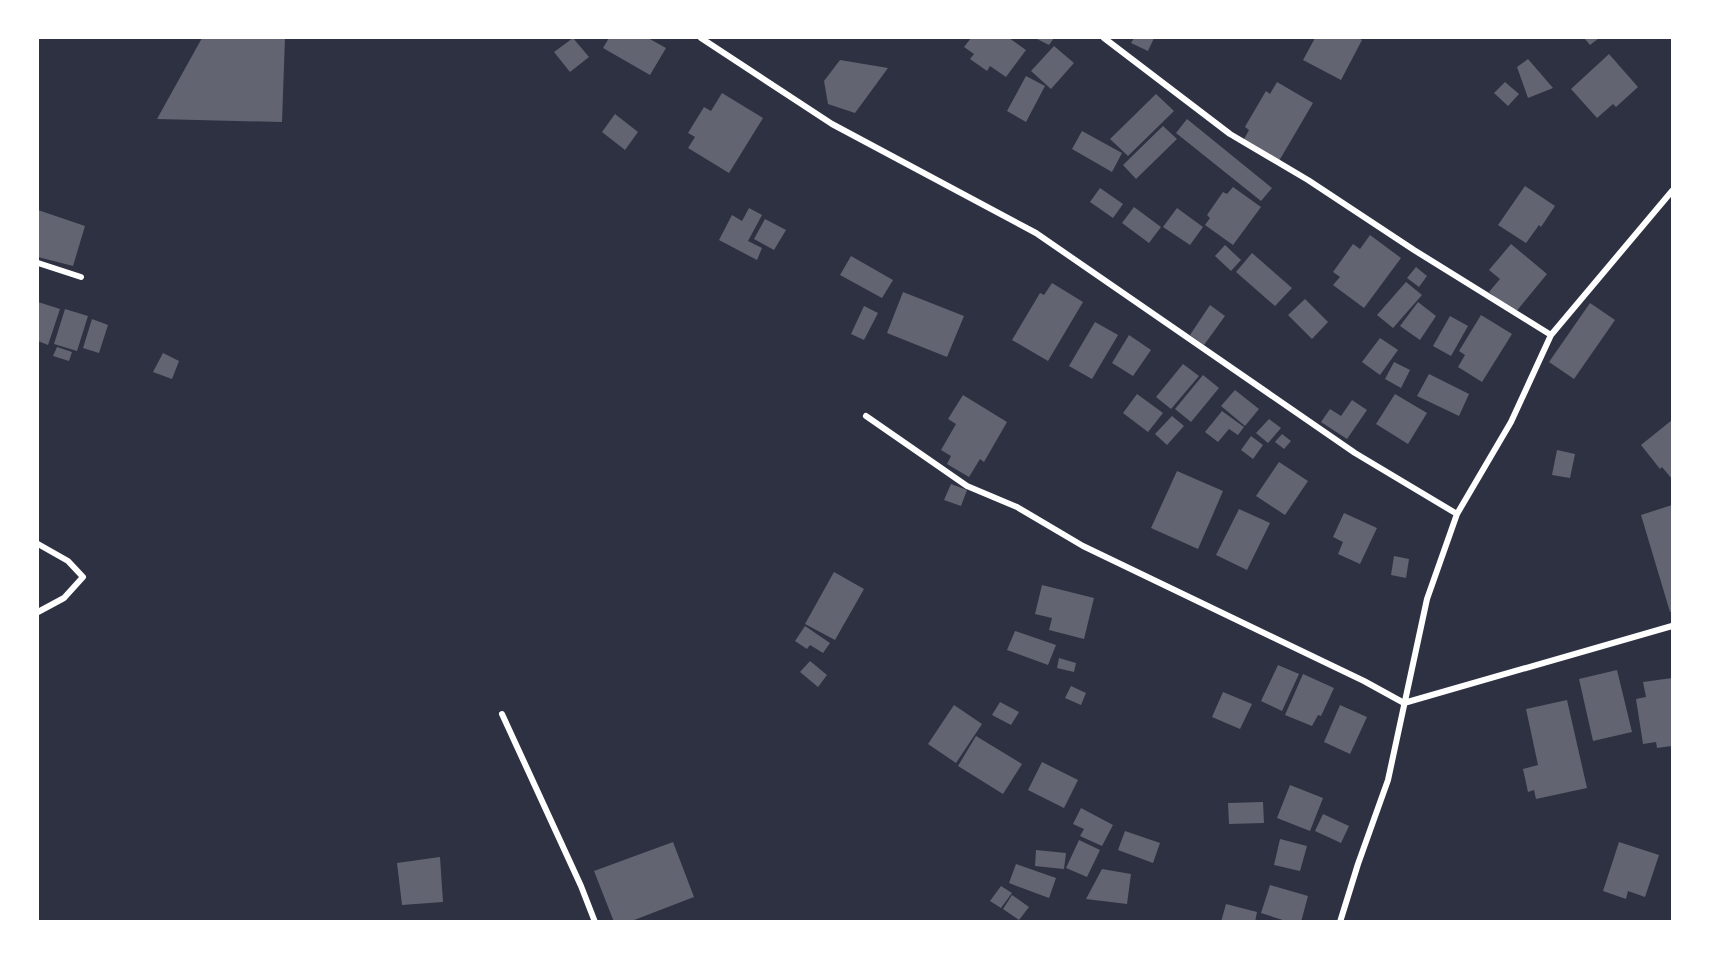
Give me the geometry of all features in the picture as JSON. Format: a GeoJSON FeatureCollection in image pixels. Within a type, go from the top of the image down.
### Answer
{"type":"FeatureCollection","features":[{"type":"Feature","properties":{"kind":"street"},"geometry":{"type":"LineString","coordinates":[[701,38],[832,124],[1036,233],[1355,453],[1457,514]]}},
{"type":"Feature","properties":{"kind":"street"},"geometry":{"type":"LineString","coordinates":[[1104,38],[1230,134],[1308,180],[1414,250],[1551,335]]}},
{"type":"Feature","properties":{"kind":"street"},"geometry":{"type":"LineString","coordinates":[[1340,921],[1388,780],[1427,599],[1457,514],[1511,422],[1551,335],[1672,191]]}},
{"type":"Feature","properties":{"kind":"street"},"geometry":{"type":"LineString","coordinates":[[38,263],[81,277]]}},
{"type":"Feature","properties":{"kind":"street"},"geometry":{"type":"LineString","coordinates":[[866,416],[967,486],[1017,507],[1083,546],[1364,681],[1404,703],[1672,626]]}},
{"type":"Feature","properties":{"kind":"street"},"geometry":{"type":"LineString","coordinates":[[38,544],[68,561],[83,577],[64,598],[38,612]]}},
{"type":"Feature","properties":{"kind":"street"},"geometry":{"type":"LineString","coordinates":[[502,714],[573,866],[595,921]]}},
{"type":"Feature","properties":{"kind":"building"},"geometry":{"type":"Polygon","coordinates":[[[202,38],[285,38],[282,122],[157,119],[202,38]]]}},
{"type":"Feature","properties":{"kind":"building"},"geometry":{"type":"Polygon","coordinates":[[[573,38],[589,57],[570,72],[554,52],[573,38]]]}},
{"type":"Feature","properties":{"kind":"building"},"geometry":{"type":"Polygon","coordinates":[[[609,38],[648,38],[666,48],[650,75],[603,48],[609,38]]]}},
{"type":"Feature","properties":{"kind":"building"},"geometry":{"type":"Polygon","coordinates":[[[971,38],[1009,38],[1026,50],[1006,77],[990,66],[987,71],[970,59],[974,54],[964,47],[971,38]]]}},
{"type":"Feature","properties":{"kind":"building"},"geometry":{"type":"Polygon","coordinates":[[[1035,38],[1054,38],[1049,45],[1035,38]]]}},
{"type":"Feature","properties":{"kind":"building"},"geometry":{"type":"Polygon","coordinates":[[[1134,38],[1154,38],[1148,51],[1131,43],[1134,38]]]}},
{"type":"Feature","properties":{"kind":"building"},"geometry":{"type":"Polygon","coordinates":[[[1315,38],[1358,38],[1362,40],[1341,80],[1303,60],[1315,38]]]}},
{"type":"Feature","properties":{"kind":"building"},"geometry":{"type":"Polygon","coordinates":[[[1584,38],[1599,38],[1590,45],[1584,38]]]}},
{"type":"Feature","properties":{"kind":"building"},"geometry":{"type":"Polygon","coordinates":[[[1054,46],[1074,63],[1051,89],[1031,71],[1054,46]]]}},
{"type":"Feature","properties":{"kind":"building"},"geometry":{"type":"Polygon","coordinates":[[[1609,54],[1638,87],[1616,107],[1613,104],[1597,118],[1571,89],[1609,54]]]}},
{"type":"Feature","properties":{"kind":"building"},"geometry":{"type":"Polygon","coordinates":[[[1528,59],[1553,88],[1528,98],[1517,67],[1528,59]]]}},
{"type":"Feature","properties":{"kind":"building"},"geometry":{"type":"Polygon","coordinates":[[[840,60],[888,68],[855,113],[828,104],[824,81],[840,60]]]}},
{"type":"Feature","properties":{"kind":"building"},"geometry":{"type":"Polygon","coordinates":[[[1026,76],[1045,86],[1026,122],[1007,111],[1026,76]]]}},
{"type":"Feature","properties":{"kind":"building"},"geometry":{"type":"Polygon","coordinates":[[[1277,82],[1313,103],[1279,161],[1243,141],[1249,130],[1245,127],[1246,125],[1266,91],[1270,94],[1277,82]]]}},
{"type":"Feature","properties":{"kind":"building"},"geometry":{"type":"Polygon","coordinates":[[[1505,82],[1519,94],[1508,106],[1494,93],[1505,82]]]}},
{"type":"Feature","properties":{"kind":"building"},"geometry":{"type":"Polygon","coordinates":[[[722,93],[763,118],[729,173],[688,148],[695,137],[688,133],[704,107],[711,111],[722,93]]]}},
{"type":"Feature","properties":{"kind":"building"},"geometry":{"type":"Polygon","coordinates":[[[1156,94],[1174,111],[1128,156],[1110,139],[1156,94]]]}},
{"type":"Feature","properties":{"kind":"building"},"geometry":{"type":"Polygon","coordinates":[[[615,114],[638,132],[625,150],[602,132],[615,114]]]}},
{"type":"Feature","properties":{"kind":"building"},"geometry":{"type":"Polygon","coordinates":[[[1187,119],[1272,188],[1261,201],[1176,133],[1187,119]]]}},
{"type":"Feature","properties":{"kind":"building"},"geometry":{"type":"Polygon","coordinates":[[[1163,126],[1177,139],[1136,179],[1123,165],[1163,126]]]}},
{"type":"Feature","properties":{"kind":"building"},"geometry":{"type":"Polygon","coordinates":[[[1082,131],[1122,153],[1112,172],[1072,149],[1082,131]]]}},
{"type":"Feature","properties":{"kind":"building"},"geometry":{"type":"Polygon","coordinates":[[[1525,186],[1555,206],[1541,227],[1539,225],[1526,243],[1498,225],[1525,186]]]}},
{"type":"Feature","properties":{"kind":"building"},"geometry":{"type":"Polygon","coordinates":[[[1233,187],[1261,207],[1233,245],[1205,225],[1210,218],[1207,215],[1223,192],[1227,194],[1233,187]]]}},
{"type":"Feature","properties":{"kind":"building"},"geometry":{"type":"Polygon","coordinates":[[[1100,188],[1123,204],[1113,218],[1090,202],[1100,188]]]}},
{"type":"Feature","properties":{"kind":"building"},"geometry":{"type":"Polygon","coordinates":[[[1134,207],[1161,227],[1149,243],[1122,223],[1134,207]]]}},
{"type":"Feature","properties":{"kind":"building"},"geometry":{"type":"Polygon","coordinates":[[[749,208],[762,215],[748,241],[762,248],[757,260],[719,240],[732,215],[742,221],[749,208]]]}},
{"type":"Feature","properties":{"kind":"building"},"geometry":{"type":"Polygon","coordinates":[[[1177,208],[1203,227],[1190,245],[1163,227],[1177,208]]]}},
{"type":"Feature","properties":{"kind":"building"},"geometry":{"type":"Polygon","coordinates":[[[38,210],[85,226],[73,266],[38,257],[38,210]]]}},
{"type":"Feature","properties":{"kind":"building"},"geometry":{"type":"Polygon","coordinates":[[[765,219],[786,230],[774,250],[754,239],[765,219]]]}},
{"type":"Feature","properties":{"kind":"building"},"geometry":{"type":"Polygon","coordinates":[[[1370,235],[1401,258],[1364,308],[1333,285],[1340,277],[1333,272],[1353,244],[1360,249],[1370,235]]]}},
{"type":"Feature","properties":{"kind":"building"},"geometry":{"type":"Polygon","coordinates":[[[1511,244],[1547,274],[1515,313],[1489,292],[1500,279],[1489,270],[1511,244]]]}},
{"type":"Feature","properties":{"kind":"building"},"geometry":{"type":"Polygon","coordinates":[[[1225,245],[1241,260],[1231,271],[1215,256],[1225,245]]]}},
{"type":"Feature","properties":{"kind":"building"},"geometry":{"type":"Polygon","coordinates":[[[1252,253],[1292,288],[1275,306],[1236,272],[1252,253]]]}},
{"type":"Feature","properties":{"kind":"building"},"geometry":{"type":"Polygon","coordinates":[[[851,256],[893,280],[882,298],[840,275],[851,256]]]}},
{"type":"Feature","properties":{"kind":"building"},"geometry":{"type":"Polygon","coordinates":[[[1416,267],[1427,276],[1419,287],[1407,278],[1416,267]]]}},
{"type":"Feature","properties":{"kind":"building"},"geometry":{"type":"Polygon","coordinates":[[[1406,282],[1422,295],[1393,328],[1377,315],[1406,282]]]}},
{"type":"Feature","properties":{"kind":"building"},"geometry":{"type":"Polygon","coordinates":[[[1052,283],[1083,302],[1048,361],[1012,340],[1040,293],[1044,295],[1052,283]]]}},
{"type":"Feature","properties":{"kind":"building"},"geometry":{"type":"Polygon","coordinates":[[[903,292],[964,316],[947,357],[887,333],[903,292]]]}},
{"type":"Feature","properties":{"kind":"building"},"geometry":{"type":"Polygon","coordinates":[[[1305,299],[1328,322],[1312,339],[1288,315],[1305,299]]]}},
{"type":"Feature","properties":{"kind":"building"},"geometry":{"type":"Polygon","coordinates":[[[38,302],[60,309],[48,345],[38,341],[38,302]]]}},
{"type":"Feature","properties":{"kind":"building"},"geometry":{"type":"Polygon","coordinates":[[[1418,302],[1436,316],[1420,340],[1400,326],[1418,302]]]}},
{"type":"Feature","properties":{"kind":"building"},"geometry":{"type":"Polygon","coordinates":[[[1590,303],[1615,320],[1574,379],[1549,362],[1590,303]]]}},
{"type":"Feature","properties":{"kind":"building"},"geometry":{"type":"Polygon","coordinates":[[[1210,305],[1225,316],[1204,345],[1190,335],[1210,305]]]}},
{"type":"Feature","properties":{"kind":"building"},"geometry":{"type":"Polygon","coordinates":[[[864,306],[878,313],[864,340],[851,334],[864,306]]]}},
{"type":"Feature","properties":{"kind":"building"},"geometry":{"type":"Polygon","coordinates":[[[65,309],[88,316],[77,351],[54,344],[65,309]]]}},
{"type":"Feature","properties":{"kind":"building"},"geometry":{"type":"Polygon","coordinates":[[[1481,315],[1512,334],[1482,382],[1458,367],[1465,355],[1459,351],[1481,315]]]}},
{"type":"Feature","properties":{"kind":"building"},"geometry":{"type":"Polygon","coordinates":[[[1450,316],[1468,326],[1451,356],[1433,346],[1450,316]]]}},
{"type":"Feature","properties":{"kind":"building"},"geometry":{"type":"Polygon","coordinates":[[[92,319],[108,325],[99,353],[83,348],[92,319]]]}},
{"type":"Feature","properties":{"kind":"building"},"geometry":{"type":"Polygon","coordinates":[[[1095,322],[1118,335],[1092,379],[1069,366],[1095,322]]]}},
{"type":"Feature","properties":{"kind":"building"},"geometry":{"type":"Polygon","coordinates":[[[1129,335],[1151,350],[1133,376],[1112,363],[1129,335]]]}},
{"type":"Feature","properties":{"kind":"building"},"geometry":{"type":"Polygon","coordinates":[[[1380,338],[1398,350],[1380,375],[1362,362],[1380,338]]]}},
{"type":"Feature","properties":{"kind":"building"},"geometry":{"type":"Polygon","coordinates":[[[57,347],[72,352],[69,361],[53,356],[57,347]]]}},
{"type":"Feature","properties":{"kind":"building"},"geometry":{"type":"Polygon","coordinates":[[[163,353],[179,361],[172,379],[153,372],[163,353]]]}},
{"type":"Feature","properties":{"kind":"building"},"geometry":{"type":"Polygon","coordinates":[[[1394,362],[1410,370],[1401,388],[1385,379],[1394,362]]]}},
{"type":"Feature","properties":{"kind":"building"},"geometry":{"type":"Polygon","coordinates":[[[1183,364],[1199,376],[1171,409],[1156,397],[1183,364]]]}},
{"type":"Feature","properties":{"kind":"building"},"geometry":{"type":"Polygon","coordinates":[[[1429,374],[1469,394],[1459,416],[1417,396],[1429,374]]]}},
{"type":"Feature","properties":{"kind":"building"},"geometry":{"type":"Polygon","coordinates":[[[1203,375],[1219,388],[1191,422],[1175,409],[1203,375]]]}},
{"type":"Feature","properties":{"kind":"building"},"geometry":{"type":"Polygon","coordinates":[[[1235,390],[1259,409],[1245,426],[1221,406],[1235,390]]]}},
{"type":"Feature","properties":{"kind":"building"},"geometry":{"type":"Polygon","coordinates":[[[1137,394],[1163,413],[1148,432],[1123,413],[1137,394]]]}},
{"type":"Feature","properties":{"kind":"building"},"geometry":{"type":"Polygon","coordinates":[[[1395,394],[1427,413],[1408,444],[1376,424],[1395,394]]]}},
{"type":"Feature","properties":{"kind":"building"},"geometry":{"type":"Polygon","coordinates":[[[963,395],[1007,422],[984,462],[980,459],[969,477],[947,464],[951,456],[941,450],[956,424],[948,419],[963,395]]]}},
{"type":"Feature","properties":{"kind":"building"},"geometry":{"type":"Polygon","coordinates":[[[1352,400],[1367,410],[1347,439],[1321,422],[1330,409],[1341,416],[1352,400]]]}},
{"type":"Feature","properties":{"kind":"building"},"geometry":{"type":"Polygon","coordinates":[[[1222,411],[1244,427],[1238,435],[1229,429],[1218,442],[1205,432],[1222,411]]]}},
{"type":"Feature","properties":{"kind":"building"},"geometry":{"type":"Polygon","coordinates":[[[1172,416],[1184,426],[1167,445],[1155,434],[1172,416]]]}},
{"type":"Feature","properties":{"kind":"building"},"geometry":{"type":"Polygon","coordinates":[[[1269,419],[1281,428],[1268,443],[1256,433],[1269,419]]]}},
{"type":"Feature","properties":{"kind":"building"},"geometry":{"type":"Polygon","coordinates":[[[1672,420],[1672,479],[1662,467],[1660,469],[1641,445],[1672,420]]]}},
{"type":"Feature","properties":{"kind":"building"},"geometry":{"type":"Polygon","coordinates":[[[1282,434],[1291,441],[1284,449],[1275,442],[1282,434]]]}},
{"type":"Feature","properties":{"kind":"building"},"geometry":{"type":"Polygon","coordinates":[[[1251,436],[1263,445],[1253,459],[1241,450],[1251,436]]]}},
{"type":"Feature","properties":{"kind":"building"},"geometry":{"type":"Polygon","coordinates":[[[1557,450],[1575,454],[1570,478],[1552,475],[1557,450]]]}},
{"type":"Feature","properties":{"kind":"building"},"geometry":{"type":"Polygon","coordinates":[[[1279,462],[1308,481],[1285,515],[1256,496],[1279,462]]]}},
{"type":"Feature","properties":{"kind":"building"},"geometry":{"type":"Polygon","coordinates":[[[1177,471],[1223,491],[1198,549],[1151,528],[1177,471]]]}},
{"type":"Feature","properties":{"kind":"building"},"geometry":{"type":"Polygon","coordinates":[[[951,484],[967,490],[961,506],[944,500],[951,484]]]}},
{"type":"Feature","properties":{"kind":"building"},"geometry":{"type":"Polygon","coordinates":[[[1672,505],[1672,612],[1670,612],[1641,515],[1672,505]]]}},
{"type":"Feature","properties":{"kind":"building"},"geometry":{"type":"Polygon","coordinates":[[[1239,509],[1270,523],[1247,570],[1216,555],[1239,509]]]}},
{"type":"Feature","properties":{"kind":"building"},"geometry":{"type":"Polygon","coordinates":[[[1344,513],[1377,528],[1360,564],[1338,554],[1343,542],[1333,537],[1344,513]]]}},
{"type":"Feature","properties":{"kind":"building"},"geometry":{"type":"Polygon","coordinates":[[[1394,556],[1409,559],[1406,578],[1391,575],[1394,556]]]}},
{"type":"Feature","properties":{"kind":"building"},"geometry":{"type":"Polygon","coordinates":[[[834,572],[864,589],[835,640],[805,624],[834,572]]]}},
{"type":"Feature","properties":{"kind":"building"},"geometry":{"type":"Polygon","coordinates":[[[1042,585],[1094,598],[1084,639],[1049,630],[1052,618],[1035,614],[1042,585]]]}},
{"type":"Feature","properties":{"kind":"building"},"geometry":{"type":"Polygon","coordinates":[[[805,626],[830,643],[823,653],[810,645],[807,649],[795,641],[805,626]]]}},
{"type":"Feature","properties":{"kind":"building"},"geometry":{"type":"Polygon","coordinates":[[[1015,631],[1056,645],[1048,665],[1007,650],[1015,631]]]}},
{"type":"Feature","properties":{"kind":"building"},"geometry":{"type":"Polygon","coordinates":[[[1059,658],[1076,663],[1074,672],[1057,668],[1059,658]]]}},
{"type":"Feature","properties":{"kind":"building"},"geometry":{"type":"Polygon","coordinates":[[[810,661],[827,675],[818,687],[800,672],[810,661]]]}},
{"type":"Feature","properties":{"kind":"building"},"geometry":{"type":"Polygon","coordinates":[[[1278,665],[1299,674],[1282,711],[1261,701],[1278,665]]]}},
{"type":"Feature","properties":{"kind":"building"},"geometry":{"type":"Polygon","coordinates":[[[1617,670],[1632,732],[1593,741],[1579,679],[1617,670]]]}},
{"type":"Feature","properties":{"kind":"building"},"geometry":{"type":"Polygon","coordinates":[[[1303,674],[1334,688],[1321,716],[1318,715],[1312,726],[1285,715],[1303,674]]]}},
{"type":"Feature","properties":{"kind":"building"},"geometry":{"type":"Polygon","coordinates":[[[1672,678],[1672,746],[1657,748],[1656,742],[1643,744],[1636,699],[1646,697],[1643,682],[1672,678]]]}},
{"type":"Feature","properties":{"kind":"building"},"geometry":{"type":"Polygon","coordinates":[[[1071,686],[1086,693],[1081,705],[1065,698],[1071,686]]]}},
{"type":"Feature","properties":{"kind":"building"},"geometry":{"type":"Polygon","coordinates":[[[1223,692],[1252,704],[1240,729],[1212,717],[1223,692]]]}},
{"type":"Feature","properties":{"kind":"building"},"geometry":{"type":"Polygon","coordinates":[[[1567,700],[1587,788],[1536,799],[1534,790],[1528,792],[1523,769],[1538,765],[1526,709],[1567,700]]]}},
{"type":"Feature","properties":{"kind":"building"},"geometry":{"type":"Polygon","coordinates":[[[1000,702],[1019,712],[1011,725],[992,715],[1000,702]]]}},
{"type":"Feature","properties":{"kind":"building"},"geometry":{"type":"Polygon","coordinates":[[[954,705],[982,724],[956,763],[928,744],[954,705]]]}},
{"type":"Feature","properties":{"kind":"building"},"geometry":{"type":"Polygon","coordinates":[[[1340,705],[1367,717],[1350,754],[1324,742],[1340,705]]]}},
{"type":"Feature","properties":{"kind":"building"},"geometry":{"type":"Polygon","coordinates":[[[976,736],[1022,764],[1003,794],[958,766],[976,736]]]}},
{"type":"Feature","properties":{"kind":"building"},"geometry":{"type":"Polygon","coordinates":[[[1042,762],[1078,780],[1064,808],[1028,790],[1042,762]]]}},
{"type":"Feature","properties":{"kind":"building"},"geometry":{"type":"Polygon","coordinates":[[[1290,785],[1323,798],[1310,831],[1277,818],[1290,785]]]}},
{"type":"Feature","properties":{"kind":"building"},"geometry":{"type":"Polygon","coordinates":[[[1263,802],[1264,823],[1229,824],[1228,803],[1263,802]]]}},
{"type":"Feature","properties":{"kind":"building"},"geometry":{"type":"Polygon","coordinates":[[[1081,808],[1113,825],[1102,846],[1080,836],[1084,829],[1073,824],[1081,808]]]}},
{"type":"Feature","properties":{"kind":"building"},"geometry":{"type":"Polygon","coordinates":[[[1323,814],[1349,826],[1341,843],[1315,831],[1323,814]]]}},
{"type":"Feature","properties":{"kind":"building"},"geometry":{"type":"Polygon","coordinates":[[[1125,831],[1160,843],[1153,863],[1118,850],[1125,831]]]}},
{"type":"Feature","properties":{"kind":"building"},"geometry":{"type":"Polygon","coordinates":[[[1280,839],[1307,846],[1300,871],[1274,865],[1280,839]]]}},
{"type":"Feature","properties":{"kind":"building"},"geometry":{"type":"Polygon","coordinates":[[[1079,840],[1100,850],[1087,877],[1066,868],[1079,840]]]}},
{"type":"Feature","properties":{"kind":"building"},"geometry":{"type":"Polygon","coordinates":[[[673,842],[694,897],[629,922],[614,922],[594,871],[673,842]]]}},
{"type":"Feature","properties":{"kind":"building"},"geometry":{"type":"Polygon","coordinates":[[[1619,842],[1659,855],[1645,897],[1628,891],[1626,899],[1603,891],[1619,842]]]}},
{"type":"Feature","properties":{"kind":"building"},"geometry":{"type":"Polygon","coordinates":[[[1036,850],[1066,853],[1064,869],[1035,866],[1036,850]]]}},
{"type":"Feature","properties":{"kind":"building"},"geometry":{"type":"Polygon","coordinates":[[[440,857],[443,902],[402,905],[397,863],[440,857]]]}},
{"type":"Feature","properties":{"kind":"building"},"geometry":{"type":"Polygon","coordinates":[[[1016,864],[1056,878],[1049,898],[1009,883],[1016,864]]]}},
{"type":"Feature","properties":{"kind":"building"},"geometry":{"type":"Polygon","coordinates":[[[1102,869],[1131,874],[1127,904],[1086,899],[1102,869]]]}},
{"type":"Feature","properties":{"kind":"building"},"geometry":{"type":"Polygon","coordinates":[[[1270,885],[1308,896],[1301,922],[1289,922],[1261,913],[1270,885]]]}},
{"type":"Feature","properties":{"kind":"building"},"geometry":{"type":"Polygon","coordinates":[[[1001,886],[1012,893],[1001,908],[990,901],[1001,886]]]}},
{"type":"Feature","properties":{"kind":"building"},"geometry":{"type":"Polygon","coordinates":[[[1012,895],[1029,907],[1019,920],[1003,909],[1012,895]]]}},
{"type":"Feature","properties":{"kind":"building"},"geometry":{"type":"Polygon","coordinates":[[[1226,904],[1257,912],[1255,922],[1221,922],[1226,904]]]}}]}
